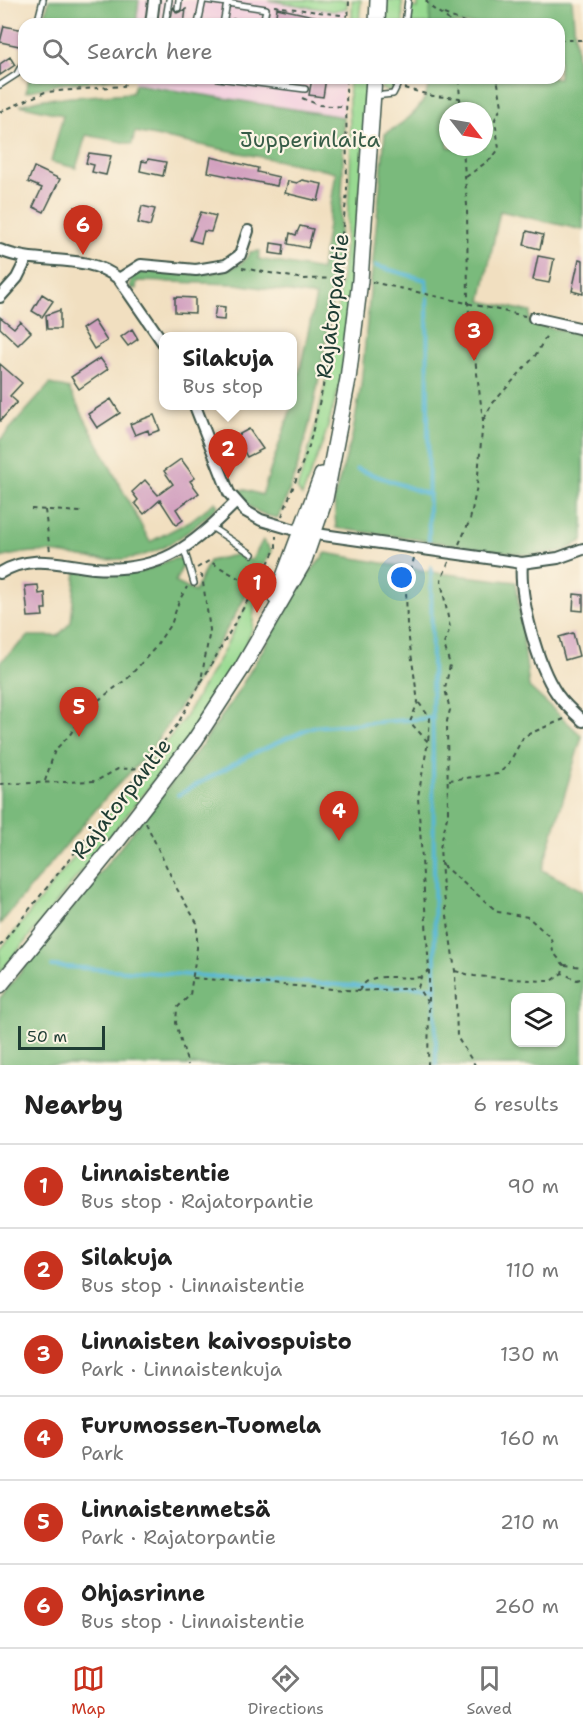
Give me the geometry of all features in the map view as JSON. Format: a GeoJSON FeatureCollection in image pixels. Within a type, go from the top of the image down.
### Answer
{"type":"FeatureCollection","features":[{"type":"Feature","properties":{"kind":"main road"},"geometry":{"type":"LineString","coordinates":[[377,18],[378,0]]}},
{"type":"Feature","properties":{"kind":"main road","name":"Rajatorpantie"},"geometry":{"type":"LineString","coordinates":[[0,985],[138,814],[221,702],[263,630],[308,532],[348,379],[360,280],[374,84]]}},
{"type":"Feature","properties":{"kind":"street"},"geometry":{"type":"LineString","coordinates":[[152,18],[154,0]]}},
{"type":"Feature","properties":{"kind":"street"},"geometry":{"type":"LineString","coordinates":[[119,279],[141,265],[196,270],[226,265],[240,255],[248,231]]}},
{"type":"Feature","properties":{"kind":"street"},"geometry":{"type":"LineString","coordinates":[[0,250],[27,258],[88,263],[110,272],[119,279],[159,337]]}},
{"type":"Feature","properties":{"kind":"street"},"geometry":{"type":"LineString","coordinates":[[0,297],[17,278],[27,258]]}},
{"type":"Feature","properties":{"kind":"street"},"geometry":{"type":"LineString","coordinates":[[534,318],[583,329]]}},
{"type":"Feature","properties":{"kind":"street"},"geometry":{"type":"LineString","coordinates":[[197,410],[235,502],[245,512],[279,526],[452,558],[522,563],[558,558],[583,549]]}},
{"type":"Feature","properties":{"kind":"street"},"geometry":{"type":"LineString","coordinates":[[0,573],[18,566],[51,560],[94,568],[145,566],[184,549],[211,527],[235,502]]}},
{"type":"Feature","properties":{"kind":"street"},"geometry":{"type":"LineString","coordinates":[[522,563],[524,594],[541,661],[557,695],[579,718]]}},
{"type":"Feature","properties":{"kind":"lane"},"geometry":{"type":"LineString","coordinates":[[38,18],[43,0]]}},
{"type":"Feature","properties":{"kind":"lane"},"geometry":{"type":"LineString","coordinates":[[166,18],[169,0]]}},
{"type":"Feature","properties":{"kind":"lane"},"geometry":{"type":"LineString","coordinates":[[178,8],[179,0]]}},
{"type":"Feature","properties":{"kind":"lane"},"geometry":{"type":"LineString","coordinates":[[200,18],[204,0],[266,9],[264,18]]}},
{"type":"Feature","properties":{"kind":"lane"},"geometry":{"type":"LineString","coordinates":[[406,18],[408,0]]}},
{"type":"Feature","properties":{"kind":"lane"},"geometry":{"type":"LineString","coordinates":[[224,18],[227,3]]}},
{"type":"Feature","properties":{"kind":"lane"},"geometry":{"type":"LineString","coordinates":[[0,85],[18,72]]}},
{"type":"Feature","properties":{"kind":"lane"},"geometry":{"type":"LineString","coordinates":[[276,84],[305,89]]}},
{"type":"Feature","properties":{"kind":"lane"},"geometry":{"type":"LineString","coordinates":[[373,96],[387,97],[399,84]]}},
{"type":"Feature","properties":{"kind":"lane"},"geometry":{"type":"LineString","coordinates":[[211,527],[252,554]]}},
{"type":"Feature","properties":{"kind":"lane"},"geometry":{"type":"LineString","coordinates":[[184,549],[194,583]]}},
{"type":"Feature","properties":{"kind":"path"},"geometry":{"type":"LineString","coordinates":[[273,14],[274,5],[348,16],[349,0]]}},
{"type":"Feature","properties":{"kind":"path"},"geometry":{"type":"LineString","coordinates":[[426,0],[428,5],[448,18]]}},
{"type":"Feature","properties":{"kind":"path"},"geometry":{"type":"LineString","coordinates":[[438,12],[454,18]]}},
{"type":"Feature","properties":{"kind":"path"},"geometry":{"type":"LineString","coordinates":[[565,40],[583,40]]}},
{"type":"Feature","properties":{"kind":"path"},"geometry":{"type":"LineString","coordinates":[[0,112],[45,92],[125,84]]}},
{"type":"Feature","properties":{"kind":"path"},"geometry":{"type":"LineString","coordinates":[[0,946],[177,725],[276,547],[279,526],[311,436],[323,387],[347,194],[346,84]]}},
{"type":"Feature","properties":{"kind":"path"},"geometry":{"type":"LineString","coordinates":[[460,102],[461,84]]}},
{"type":"Feature","properties":{"kind":"path"},"geometry":{"type":"LineString","coordinates":[[465,178],[492,158],[499,148],[495,119],[502,106],[498,84]]}},
{"type":"Feature","properties":{"kind":"path"},"geometry":{"type":"LineString","coordinates":[[294,87],[304,100],[319,105],[345,106]]}},
{"type":"Feature","properties":{"kind":"path"},"geometry":{"type":"LineString","coordinates":[[398,87],[433,96],[460,98]]}},
{"type":"Feature","properties":{"kind":"path"},"geometry":{"type":"LineString","coordinates":[[464,156],[468,304],[483,420],[477,486],[470,520],[441,580],[450,628],[444,644],[450,666],[445,689],[450,710],[447,721],[448,813],[440,848],[455,970],[457,1037],[475,1065]]}},
{"type":"Feature","properties":{"kind":"path"},"geometry":{"type":"LineString","coordinates":[[226,265],[303,279],[338,277],[360,280],[534,318]]}},
{"type":"Feature","properties":{"kind":"path"},"geometry":{"type":"LineString","coordinates":[[483,420],[492,404],[535,356],[553,322]]}},
{"type":"Feature","properties":{"kind":"path"},"geometry":{"type":"LineString","coordinates":[[31,509],[82,512]]}},
{"type":"Feature","properties":{"kind":"path"},"geometry":{"type":"LineString","coordinates":[[45,510],[50,553]]}},
{"type":"Feature","properties":{"kind":"path"},"geometry":{"type":"LineString","coordinates":[[44,552],[56,554]]}},
{"type":"Feature","properties":{"kind":"path"},"geometry":{"type":"LineString","coordinates":[[414,557],[406,589],[407,626],[418,702],[430,718],[418,797],[429,969],[428,1065]]}},
{"type":"Feature","properties":{"kind":"path"},"geometry":{"type":"LineString","coordinates":[[192,571],[208,561],[254,587]]}},
{"type":"Feature","properties":{"kind":"path"},"geometry":{"type":"LineString","coordinates":[[192,571],[202,576],[210,630],[199,688]]}},
{"type":"Feature","properties":{"kind":"path"},"geometry":{"type":"LineString","coordinates":[[45,781],[55,750],[88,708],[128,678],[154,649],[172,622],[179,601],[187,588],[194,583]]}},
{"type":"Feature","properties":{"kind":"path"},"geometry":{"type":"LineString","coordinates":[[250,594],[263,602]]}},
{"type":"Feature","properties":{"kind":"path"},"geometry":{"type":"LineString","coordinates":[[418,702],[410,722],[428,742]]}},
{"type":"Feature","properties":{"kind":"path"},"geometry":{"type":"LineString","coordinates":[[449,780],[498,774],[508,765],[524,736],[579,718]]}},
{"type":"Feature","properties":{"kind":"path"},"geometry":{"type":"LineString","coordinates":[[0,784],[96,781],[118,769],[144,768]]}},
{"type":"Feature","properties":{"kind":"path"},"geometry":{"type":"LineString","coordinates":[[138,814],[150,827],[173,882],[197,923],[190,995],[177,1008],[176,1023],[188,1065]]}},
{"type":"Feature","properties":{"kind":"path"},"geometry":{"type":"LineString","coordinates":[[441,864],[498,912],[528,917],[551,938],[553,952],[564,965],[583,967]]}},
{"type":"Feature","properties":{"kind":"path"},"geometry":{"type":"LineString","coordinates":[[455,970],[474,976],[552,981],[562,973],[564,965]]}},
{"type":"Feature","properties":{"kind":"path"},"geometry":{"type":"LineString","coordinates":[[429,969],[421,977],[418,988],[429,1005]]}},
{"type":"Feature","properties":{"kind":"path"},"geometry":{"type":"LineString","coordinates":[[562,973],[577,981],[583,978]]}},
{"type":"Feature","properties":{"kind":"path"},"geometry":{"type":"LineString","coordinates":[[359,991],[364,982],[375,977],[409,980],[421,977]]}},
{"type":"Feature","properties":{"kind":"path"},"geometry":{"type":"LineString","coordinates":[[193,978],[359,991],[418,988]]}},
{"type":"Feature","properties":{"kind":"shaded area"},"geometry":{"type":"Polygon","coordinates":[[[139,0],[268,0],[333,11],[346,9],[345,18],[137,18],[139,0]]]}},
{"type":"Feature","properties":{"kind":"shaded area"},"geometry":{"type":"Polygon","coordinates":[[[135,84],[344,84],[343,117],[135,84]]]}},
{"type":"Feature","properties":{"kind":"green space"},"geometry":{"type":"Polygon","coordinates":[[[49,0],[139,0],[137,18],[44,18],[49,0]]]}},
{"type":"Feature","properties":{"kind":"green space"},"geometry":{"type":"Polygon","coordinates":[[[268,0],[347,0],[347,8],[333,11],[268,0]]]}},
{"type":"Feature","properties":{"kind":"green space"},"geometry":{"type":"Polygon","coordinates":[[[352,0],[361,0],[360,18],[352,18],[352,0]]]}},
{"type":"Feature","properties":{"kind":"green space"},"geometry":{"type":"Polygon","coordinates":[[[386,0],[402,0],[403,18],[384,18],[386,0]]]}},
{"type":"Feature","properties":{"kind":"green space"},"geometry":{"type":"Polygon","coordinates":[[[418,0],[431,0],[430,18],[409,18],[411,7],[418,8],[418,0]]]}},
{"type":"Feature","properties":{"kind":"green space"},"geometry":{"type":"Polygon","coordinates":[[[431,0],[572,0],[583,135],[583,230],[500,211],[481,301],[531,312],[529,323],[583,335],[583,540],[565,551],[529,555],[336,528],[334,498],[352,437],[361,386],[385,134],[409,118],[425,97],[428,84],[565,84],[565,18],[430,18],[431,0]]]}},
{"type":"Feature","properties":{"kind":"green space"},"geometry":{"type":"Polygon","coordinates":[[[28,84],[60,84],[26,92],[28,84]]]}},
{"type":"Feature","properties":{"kind":"green space","name":"Jupperinlaita"},"geometry":{"type":"Polygon","coordinates":[[[135,84],[343,117],[342,205],[329,321],[307,436],[278,518],[255,510],[236,495],[243,489],[262,495],[291,410],[297,410],[297,383],[316,296],[236,284],[137,281],[136,289],[130,288],[131,279],[140,269],[184,273],[217,272],[242,262],[250,252],[260,251],[258,259],[321,270],[336,172],[135,132],[132,144],[86,135],[76,168],[51,162],[63,115],[20,105],[43,99],[132,93],[135,84]]]}},
{"type":"Feature","properties":{"kind":"green space"},"geometry":{"type":"Polygon","coordinates":[[[349,84],[369,84],[352,306],[342,377],[324,439],[302,496],[297,489],[319,412],[340,294],[350,174],[349,84]]]}},
{"type":"Feature","properties":{"kind":"green space"},"geometry":{"type":"Polygon","coordinates":[[[381,84],[396,84],[394,89],[387,92],[381,88],[381,84]]]}},
{"type":"Feature","properties":{"kind":"green space"},"geometry":{"type":"Polygon","coordinates":[[[50,384],[69,389],[150,542],[190,521],[215,502],[218,506],[172,543],[140,556],[103,560],[41,552],[0,558],[0,440],[50,384]]]}},
{"type":"Feature","properties":{"kind":"green space"},"geometry":{"type":"Polygon","coordinates":[[[263,540],[272,551],[192,689],[147,755],[108,795],[0,924],[0,662],[29,636],[58,636],[71,622],[76,571],[129,573],[146,570],[181,558],[186,559],[175,582],[195,592],[209,561],[239,554],[251,561],[263,540]]]}},
{"type":"Feature","properties":{"kind":"green space"},"geometry":{"type":"Polygon","coordinates":[[[326,553],[438,573],[516,582],[529,687],[582,736],[542,870],[583,891],[583,1065],[0,1065],[0,998],[202,745],[236,695],[306,577],[326,553]]]}},
{"type":"Feature","properties":{"kind":"green space"},"geometry":{"type":"Polygon","coordinates":[[[250,597],[255,600],[252,629],[245,648],[193,732],[0,973],[0,950],[182,722],[221,656],[250,597]]]}},
{"type":"Feature","properties":{"kind":"building"},"geometry":{"type":"Polygon","coordinates":[[[173,7],[177,13],[186,9],[185,18],[171,18],[173,7]]]}},
{"type":"Feature","properties":{"kind":"building"},"geometry":{"type":"Polygon","coordinates":[[[277,8],[322,18],[276,18],[277,8]]]}},
{"type":"Feature","properties":{"kind":"building"},"geometry":{"type":"Polygon","coordinates":[[[4,26],[18,29],[18,46],[0,42],[4,26]]]}},
{"type":"Feature","properties":{"kind":"building"},"geometry":{"type":"Polygon","coordinates":[[[10,57],[15,65],[0,75],[0,64],[10,57]]]}},
{"type":"Feature","properties":{"kind":"building"},"geometry":{"type":"Polygon","coordinates":[[[311,84],[325,84],[323,97],[309,95],[311,84]]]}},
{"type":"Feature","properties":{"kind":"building"},"geometry":{"type":"Polygon","coordinates":[[[89,153],[111,156],[106,175],[92,172],[94,165],[86,163],[89,153]]]}},
{"type":"Feature","properties":{"kind":"building"},"geometry":{"type":"Polygon","coordinates":[[[211,157],[258,168],[257,172],[279,177],[277,186],[208,172],[211,157]]]}},
{"type":"Feature","properties":{"kind":"building"},"geometry":{"type":"Polygon","coordinates":[[[148,159],[166,162],[163,176],[140,171],[142,161],[147,162],[148,159]]]}},
{"type":"Feature","properties":{"kind":"building"},"geometry":{"type":"Polygon","coordinates":[[[34,167],[60,179],[44,212],[33,207],[42,188],[28,182],[34,167]]]}},
{"type":"Feature","properties":{"kind":"building"},"geometry":{"type":"Polygon","coordinates":[[[302,180],[322,184],[318,201],[285,193],[288,181],[297,183],[302,180]]]}},
{"type":"Feature","properties":{"kind":"building"},"geometry":{"type":"Polygon","coordinates":[[[142,206],[155,209],[150,226],[138,223],[142,206]]]}},
{"type":"Feature","properties":{"kind":"building"},"geometry":{"type":"Polygon","coordinates":[[[75,207],[94,209],[93,224],[73,222],[75,207]]]}},
{"type":"Feature","properties":{"kind":"building"},"geometry":{"type":"Polygon","coordinates":[[[201,212],[216,216],[211,232],[204,231],[201,243],[190,240],[201,212]]]}},
{"type":"Feature","properties":{"kind":"building"},"geometry":{"type":"Polygon","coordinates":[[[300,226],[313,229],[308,248],[288,244],[290,233],[296,235],[300,226]]]}},
{"type":"Feature","properties":{"kind":"building"},"geometry":{"type":"Polygon","coordinates":[[[527,231],[543,235],[540,249],[524,245],[527,231]]]}},
{"type":"Feature","properties":{"kind":"building"},"geometry":{"type":"Polygon","coordinates":[[[271,243],[284,245],[283,255],[270,253],[271,243]]]}},
{"type":"Feature","properties":{"kind":"building"},"geometry":{"type":"Polygon","coordinates":[[[538,256],[554,259],[549,283],[533,280],[538,256]]]}},
{"type":"Feature","properties":{"kind":"building"},"geometry":{"type":"Polygon","coordinates":[[[579,259],[583,260],[583,294],[572,291],[579,259]]]}},
{"type":"Feature","properties":{"kind":"building"},"geometry":{"type":"Polygon","coordinates":[[[42,294],[53,301],[42,317],[32,311],[42,294]]]}},
{"type":"Feature","properties":{"kind":"building"},"geometry":{"type":"Polygon","coordinates":[[[175,297],[195,298],[195,313],[175,312],[175,297]]]}},
{"type":"Feature","properties":{"kind":"building"},"geometry":{"type":"Polygon","coordinates":[[[216,306],[225,307],[224,320],[214,319],[216,306]]]}},
{"type":"Feature","properties":{"kind":"building"},"geometry":{"type":"Polygon","coordinates":[[[60,310],[60,329],[47,329],[46,315],[60,310]]]}},
{"type":"Feature","properties":{"kind":"building"},"geometry":{"type":"Polygon","coordinates":[[[0,317],[14,328],[20,321],[31,332],[18,345],[0,328],[0,317]]]}},
{"type":"Feature","properties":{"kind":"building"},"geometry":{"type":"Polygon","coordinates":[[[94,321],[107,341],[94,349],[82,329],[94,321]]]}},
{"type":"Feature","properties":{"kind":"building"},"geometry":{"type":"Polygon","coordinates":[[[132,329],[138,339],[128,346],[121,337],[132,329]]]}},
{"type":"Feature","properties":{"kind":"building"},"geometry":{"type":"Polygon","coordinates":[[[100,358],[108,369],[79,389],[71,377],[100,358]]]}},
{"type":"Feature","properties":{"kind":"building"},"geometry":{"type":"Polygon","coordinates":[[[0,364],[22,383],[10,396],[17,402],[0,421],[0,364]]]}},
{"type":"Feature","properties":{"kind":"building"},"geometry":{"type":"Polygon","coordinates":[[[111,399],[120,413],[97,428],[88,414],[111,399]]]}},
{"type":"Feature","properties":{"kind":"building"},"geometry":{"type":"Polygon","coordinates":[[[154,415],[160,430],[149,434],[148,430],[135,435],[130,424],[154,415]]]}},
{"type":"Feature","properties":{"kind":"building"},"geometry":{"type":"Polygon","coordinates":[[[249,429],[263,449],[247,457],[236,436],[249,429]]]}},
{"type":"Feature","properties":{"kind":"building"},"geometry":{"type":"Polygon","coordinates":[[[181,459],[195,478],[190,481],[199,493],[176,509],[183,520],[176,525],[160,500],[144,514],[135,503],[138,500],[132,492],[145,480],[158,495],[173,484],[164,471],[181,459]]]}},
{"type":"Feature","properties":{"kind":"building"},"geometry":{"type":"Polygon","coordinates":[[[38,585],[39,594],[45,593],[46,609],[42,609],[43,616],[28,617],[25,586],[38,585]]]}},
{"type":"Feature","properties":{"kind":"building"},"geometry":{"type":"Polygon","coordinates":[[[574,594],[583,595],[583,611],[573,610],[574,594]]]}},
{"type":"Feature","properties":{"kind":"building"},"geometry":{"type":"Polygon","coordinates":[[[573,633],[579,656],[565,660],[559,637],[573,633]]]}},
{"type":"Feature","properties":{"kind":"waterway"},"geometry":{"type":"LineString","coordinates":[[376,266],[426,280],[427,291]]}},
{"type":"Feature","properties":{"kind":"waterway"},"geometry":{"type":"LineString","coordinates":[[427,298],[429,540]]}},
{"type":"Feature","properties":{"kind":"waterway"},"geometry":{"type":"LineString","coordinates":[[357,469],[430,495]]}},
{"type":"Feature","properties":{"kind":"waterway"},"geometry":{"type":"LineString","coordinates":[[431,567],[436,1065]]}},
{"type":"Feature","properties":{"kind":"waterway"},"geometry":{"type":"LineString","coordinates":[[178,795],[250,755],[312,727],[433,718]]}},
{"type":"Feature","properties":{"kind":"waterway"},"geometry":{"type":"LineString","coordinates":[[52,966],[355,986],[435,987]]}},
{"type":"Feature","properties":{"kind":"place","name":"Ohjasrinne"},"geometry":{"type":"Point","coordinates":[83,255]}},
{"type":"Feature","properties":{"kind":"place","name":"Linnaisten kaivospuisto"},"geometry":{"type":"Point","coordinates":[474,361]}},
{"type":"Feature","properties":{"kind":"place","name":"Silakuja"},"geometry":{"type":"Point","coordinates":[228,479]}},
{"type":"Feature","properties":{"kind":"place","name":"Linnaistentie"},"geometry":{"type":"Point","coordinates":[257,613]}},
{"type":"Feature","properties":{"kind":"place","name":"Linnaistenmetsä"},"geometry":{"type":"Point","coordinates":[79,737]}},
{"type":"Feature","properties":{"kind":"place","name":"Furumossen-Tuomela"},"geometry":{"type":"Point","coordinates":[339,841]}}]}
